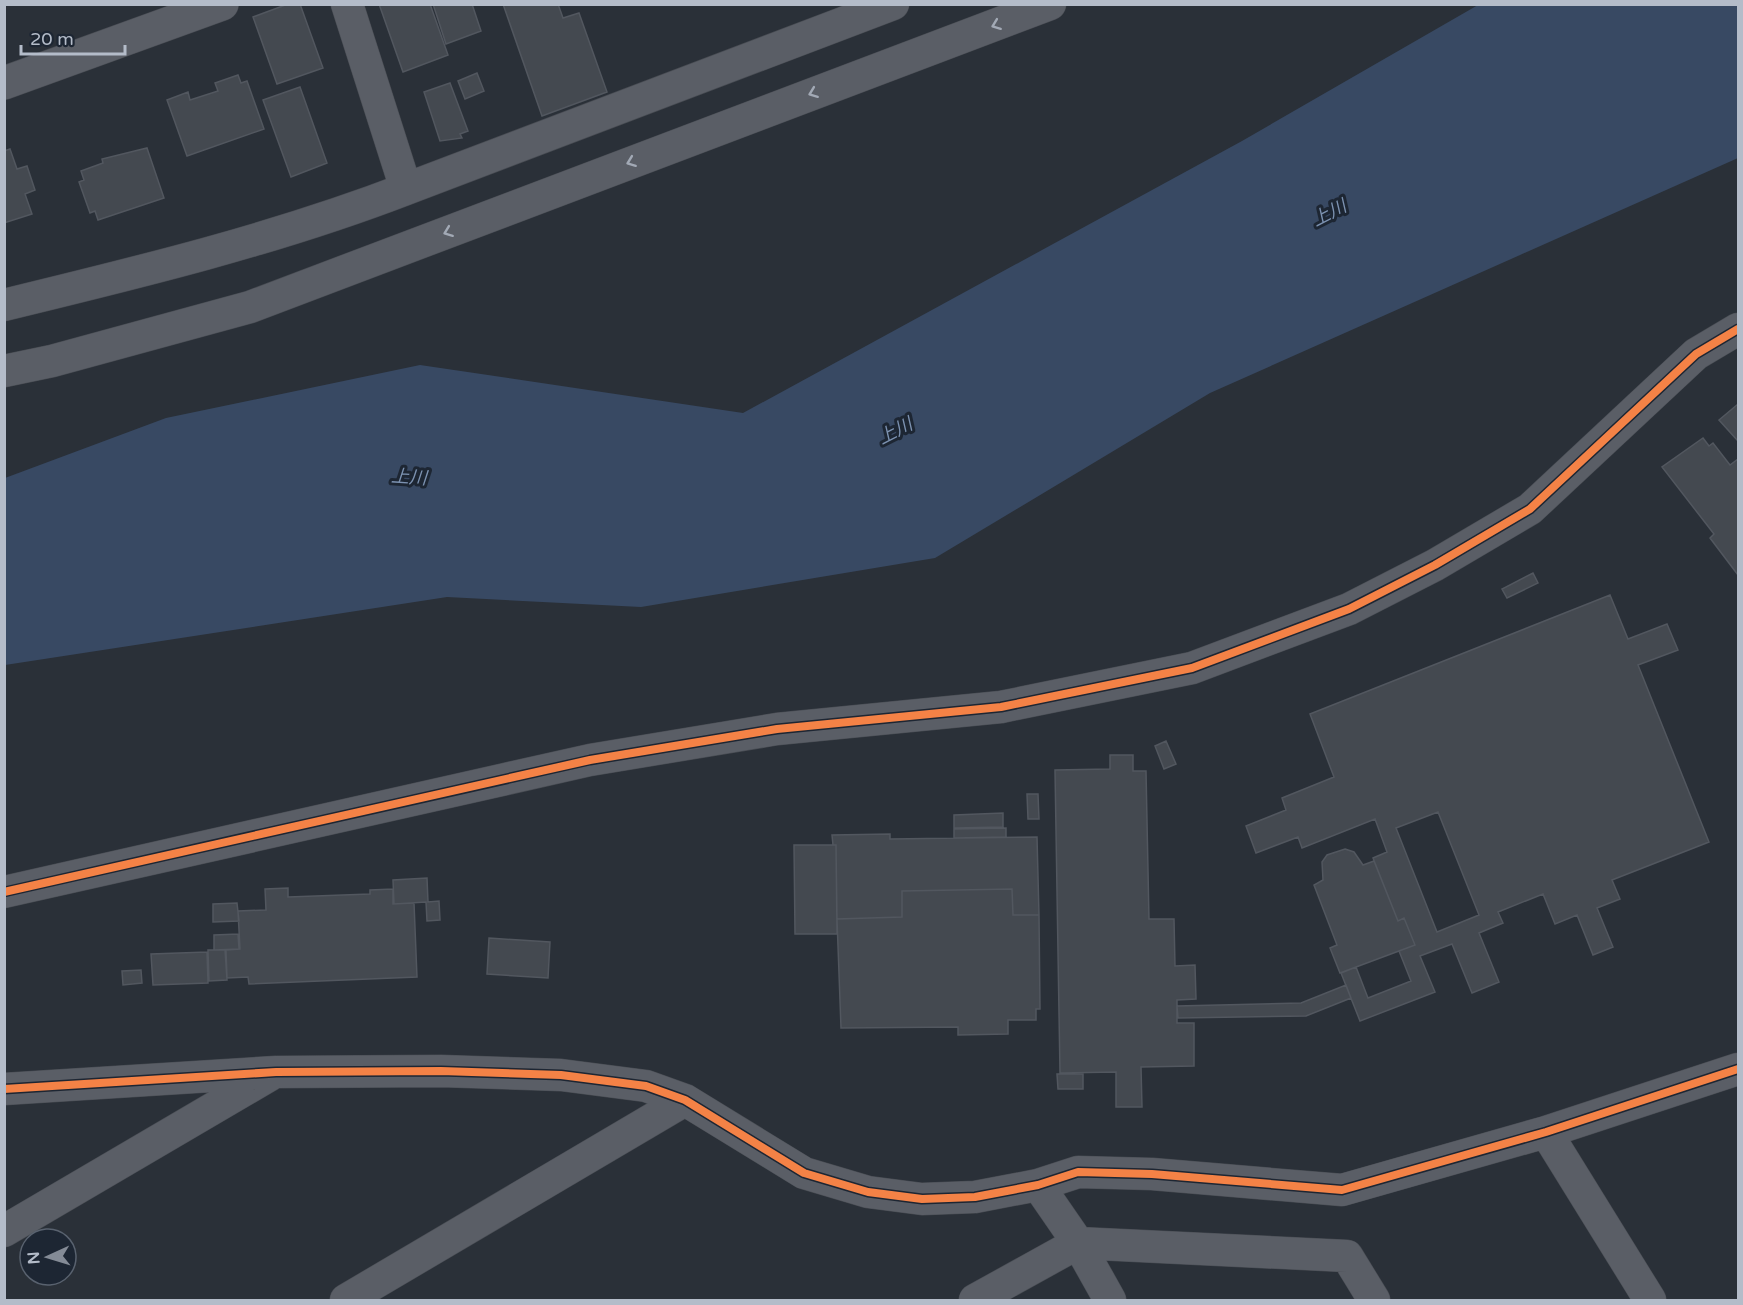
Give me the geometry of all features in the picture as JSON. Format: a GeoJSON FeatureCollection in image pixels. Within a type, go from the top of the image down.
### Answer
{"type":"FeatureCollection","features":[{"type":"Feature","properties":{"kind":"street"},"geometry":{"type":"LineString","coordinates":[[4,83],[222,4]]}},
{"type":"Feature","properties":{"kind":"street"},"geometry":{"type":"LineString","coordinates":[[346,4],[406,189]]}},
{"type":"Feature","properties":{"kind":"street"},"geometry":{"type":"LineString","coordinates":[[4,305],[148,270],[320,221],[893,4]]}},
{"type":"Feature","properties":{"kind":"street"},"geometry":{"type":"LineString","coordinates":[[4,371],[52,361],[250,307],[1050,4]]}},
{"type":"Feature","properties":{"kind":"street"},"geometry":{"type":"LineString","coordinates":[[4,892],[590,760],[777,729],[1001,707],[1192,668],[1349,609],[1435,565],[1530,509],[1696,354],[1738,329]]}},
{"type":"Feature","properties":{"kind":"street"},"geometry":{"type":"LineString","coordinates":[[4,1089],[276,1072],[441,1071],[561,1075],[646,1086],[685,1100],[804,1173],[868,1192],[922,1200],[975,1197],[1038,1185],[1078,1172],[1152,1174],[1342,1190],[1546,1132],[1738,1069]]}},
{"type":"Feature","properties":{"kind":"street"},"geometry":{"type":"LineString","coordinates":[[4,1231],[276,1072]]}},
{"type":"Feature","properties":{"kind":"street"},"geometry":{"type":"LineString","coordinates":[[346,1300],[685,1100]]}},
{"type":"Feature","properties":{"kind":"street"},"geometry":{"type":"LineString","coordinates":[[1546,1132],[1650,1300]]}},
{"type":"Feature","properties":{"kind":"street"},"geometry":{"type":"LineString","coordinates":[[1038,1185],[1078,1243],[1110,1300]]}},
{"type":"Feature","properties":{"kind":"street"},"geometry":{"type":"LineString","coordinates":[[975,1300],[1078,1243],[1347,1256],[1374,1300]]}},
{"type":"Feature","properties":{"kind":"water","name":"上川"},"geometry":{"type":"Polygon","coordinates":[[[1478,5],[1738,5],[1738,158],[1210,393],[935,558],[641,607],[447,597],[5,665],[5,478],[166,418],[420,365],[743,413],[1242,141],[1478,5]]]}},
{"type":"Feature","properties":{"kind":"building"},"geometry":{"type":"Polygon","coordinates":[[[288,4],[300,4],[323,68],[277,84],[253,17],[288,4]]]}},
{"type":"Feature","properties":{"kind":"building"},"geometry":{"type":"Polygon","coordinates":[[[379,4],[430,4],[448,55],[403,72],[379,4]]]}},
{"type":"Feature","properties":{"kind":"building"},"geometry":{"type":"Polygon","coordinates":[[[433,4],[472,4],[481,31],[446,44],[433,4]]]}},
{"type":"Feature","properties":{"kind":"building"},"geometry":{"type":"Polygon","coordinates":[[[503,4],[558,4],[563,18],[579,13],[607,92],[542,116],[503,4]]]}},
{"type":"Feature","properties":{"kind":"building"},"geometry":{"type":"Polygon","coordinates":[[[477,73],[484,91],[465,99],[458,81],[477,73]]]}},
{"type":"Feature","properties":{"kind":"building"},"geometry":{"type":"Polygon","coordinates":[[[238,75],[241,83],[247,81],[264,129],[187,156],[167,100],[188,92],[190,100],[218,91],[215,83],[238,75]]]}},
{"type":"Feature","properties":{"kind":"building"},"geometry":{"type":"Polygon","coordinates":[[[450,83],[468,131],[460,134],[462,138],[440,141],[424,92],[450,83]]]}},
{"type":"Feature","properties":{"kind":"building"},"geometry":{"type":"Polygon","coordinates":[[[300,87],[327,163],[291,177],[263,100],[300,87]]]}},
{"type":"Feature","properties":{"kind":"building"},"geometry":{"type":"Polygon","coordinates":[[[147,148],[164,198],[98,220],[95,211],[90,213],[79,182],[84,180],[81,171],[103,163],[102,159],[147,148]]]}},
{"type":"Feature","properties":{"kind":"building"},"geometry":{"type":"Polygon","coordinates":[[[10,149],[17,169],[27,166],[35,190],[25,194],[32,214],[4,223],[4,151],[10,149]]]}},
{"type":"Feature","properties":{"kind":"building"},"geometry":{"type":"Polygon","coordinates":[[[1738,404],[1738,441],[1719,420],[1738,404]]]}},
{"type":"Feature","properties":{"kind":"building"},"geometry":{"type":"Polygon","coordinates":[[[1703,438],[1709,446],[1713,443],[1730,465],[1738,459],[1738,575],[1710,538],[1714,534],[1662,467],[1703,438]]]}},
{"type":"Feature","properties":{"kind":"building"},"geometry":{"type":"Polygon","coordinates":[[[1533,573],[1538,583],[1507,598],[1502,589],[1533,573]]]}},
{"type":"Feature","properties":{"kind":"building"},"geometry":{"type":"Polygon","coordinates":[[[1610,595],[1628,639],[1667,624],[1678,650],[1638,665],[1709,842],[1612,880],[1620,899],[1597,908],[1613,947],[1593,955],[1577,915],[1555,924],[1543,894],[1498,912],[1503,923],[1479,933],[1499,982],[1472,993],[1452,944],[1420,956],[1435,992],[1360,1021],[1341,973],[1356,967],[1368,998],[1411,981],[1399,951],[1415,945],[1404,918],[1398,921],[1373,858],[1387,852],[1375,819],[1302,848],[1298,837],[1256,853],[1246,826],[1286,810],[1282,798],[1334,777],[1310,714],[1610,595]],[[1438,812],[1396,828],[1437,932],[1479,915],[1438,812]]]}},
{"type":"Feature","properties":{"kind":"building"},"geometry":{"type":"Polygon","coordinates":[[[1166,741],[1176,764],[1164,769],[1155,746],[1166,741]]]}},
{"type":"Feature","properties":{"kind":"building"},"geometry":{"type":"Polygon","coordinates":[[[1110,755],[1133,755],[1133,771],[1146,771],[1149,919],[1174,919],[1175,966],[1195,965],[1196,999],[1177,1000],[1177,1023],[1194,1023],[1194,1066],[1141,1067],[1142,1107],[1116,1107],[1116,1072],[1060,1073],[1055,770],[1110,769],[1110,755]]]}},
{"type":"Feature","properties":{"kind":"building"},"geometry":{"type":"Polygon","coordinates":[[[1027,794],[1038,794],[1039,819],[1028,819],[1027,794]]]}},
{"type":"Feature","properties":{"kind":"building"},"geometry":{"type":"Polygon","coordinates":[[[1003,813],[1003,827],[954,828],[954,815],[1003,813]]]}},
{"type":"Feature","properties":{"kind":"building"},"geometry":{"type":"Polygon","coordinates":[[[1006,828],[1006,837],[954,838],[954,829],[1006,828]]]}},
{"type":"Feature","properties":{"kind":"building"},"geometry":{"type":"Polygon","coordinates":[[[890,834],[890,839],[1037,837],[1039,915],[1013,915],[1012,889],[902,891],[902,917],[837,919],[836,845],[833,845],[832,835],[890,834]]]}},
{"type":"Feature","properties":{"kind":"building"},"geometry":{"type":"Polygon","coordinates":[[[794,845],[836,845],[837,934],[795,934],[794,845]]]}},
{"type":"Feature","properties":{"kind":"building"},"geometry":{"type":"Polygon","coordinates":[[[1345,849],[1354,852],[1363,865],[1374,861],[1398,921],[1404,918],[1415,945],[1340,973],[1330,948],[1337,945],[1314,885],[1323,880],[1322,862],[1327,855],[1345,849]]]}},
{"type":"Feature","properties":{"kind":"building"},"geometry":{"type":"Polygon","coordinates":[[[427,878],[428,902],[439,901],[440,920],[427,921],[426,902],[394,904],[393,880],[427,878]]]}},
{"type":"Feature","properties":{"kind":"building"},"geometry":{"type":"Polygon","coordinates":[[[288,888],[288,897],[370,894],[370,890],[393,889],[393,904],[414,903],[417,977],[249,984],[248,977],[227,978],[226,950],[240,949],[238,911],[266,910],[265,889],[288,888]]]}},
{"type":"Feature","properties":{"kind":"building"},"geometry":{"type":"Polygon","coordinates":[[[1012,889],[1013,915],[1039,915],[1040,1009],[1036,1009],[1036,1020],[1008,1020],[1008,1034],[958,1035],[958,1027],[841,1028],[837,919],[902,917],[902,891],[1012,889]]]}},
{"type":"Feature","properties":{"kind":"building"},"geometry":{"type":"Polygon","coordinates":[[[237,903],[239,921],[213,922],[213,904],[237,903]]]}},
{"type":"Feature","properties":{"kind":"building"},"geometry":{"type":"Polygon","coordinates":[[[238,934],[239,949],[214,950],[214,935],[238,934]]]}},
{"type":"Feature","properties":{"kind":"building"},"geometry":{"type":"Polygon","coordinates":[[[489,938],[550,942],[548,978],[487,974],[489,938]]]}},
{"type":"Feature","properties":{"kind":"building"},"geometry":{"type":"Polygon","coordinates":[[[208,950],[225,950],[227,980],[209,981],[208,950]]]}},
{"type":"Feature","properties":{"kind":"building"},"geometry":{"type":"Polygon","coordinates":[[[207,952],[208,983],[153,985],[151,954],[207,952]]]}},
{"type":"Feature","properties":{"kind":"building"},"geometry":{"type":"Polygon","coordinates":[[[141,970],[142,983],[123,985],[122,971],[141,970]]]}},
{"type":"Feature","properties":{"kind":"building"},"geometry":{"type":"Polygon","coordinates":[[[1346,985],[1351,998],[1306,1016],[1178,1018],[1177,1006],[1301,1003],[1346,985]]]}},
{"type":"Feature","properties":{"kind":"building"},"geometry":{"type":"Polygon","coordinates":[[[1057,1074],[1083,1074],[1083,1089],[1058,1089],[1057,1074]]]}},
{"type":"Feature","properties":{"kind":"cycle path"},"geometry":{"type":"LineString","coordinates":[[4,892],[590,760],[777,729],[1001,707],[1192,668],[1349,609],[1435,565],[1530,509],[1696,354],[1738,329]]}},
{"type":"Feature","properties":{"kind":"cycle path"},"geometry":{"type":"LineString","coordinates":[[4,1089],[276,1072],[441,1071],[561,1075],[646,1086],[685,1100],[804,1173],[868,1192],[922,1199],[975,1197],[1038,1185],[1078,1172],[1152,1174],[1342,1190],[1546,1132],[1738,1069]]}}]}
